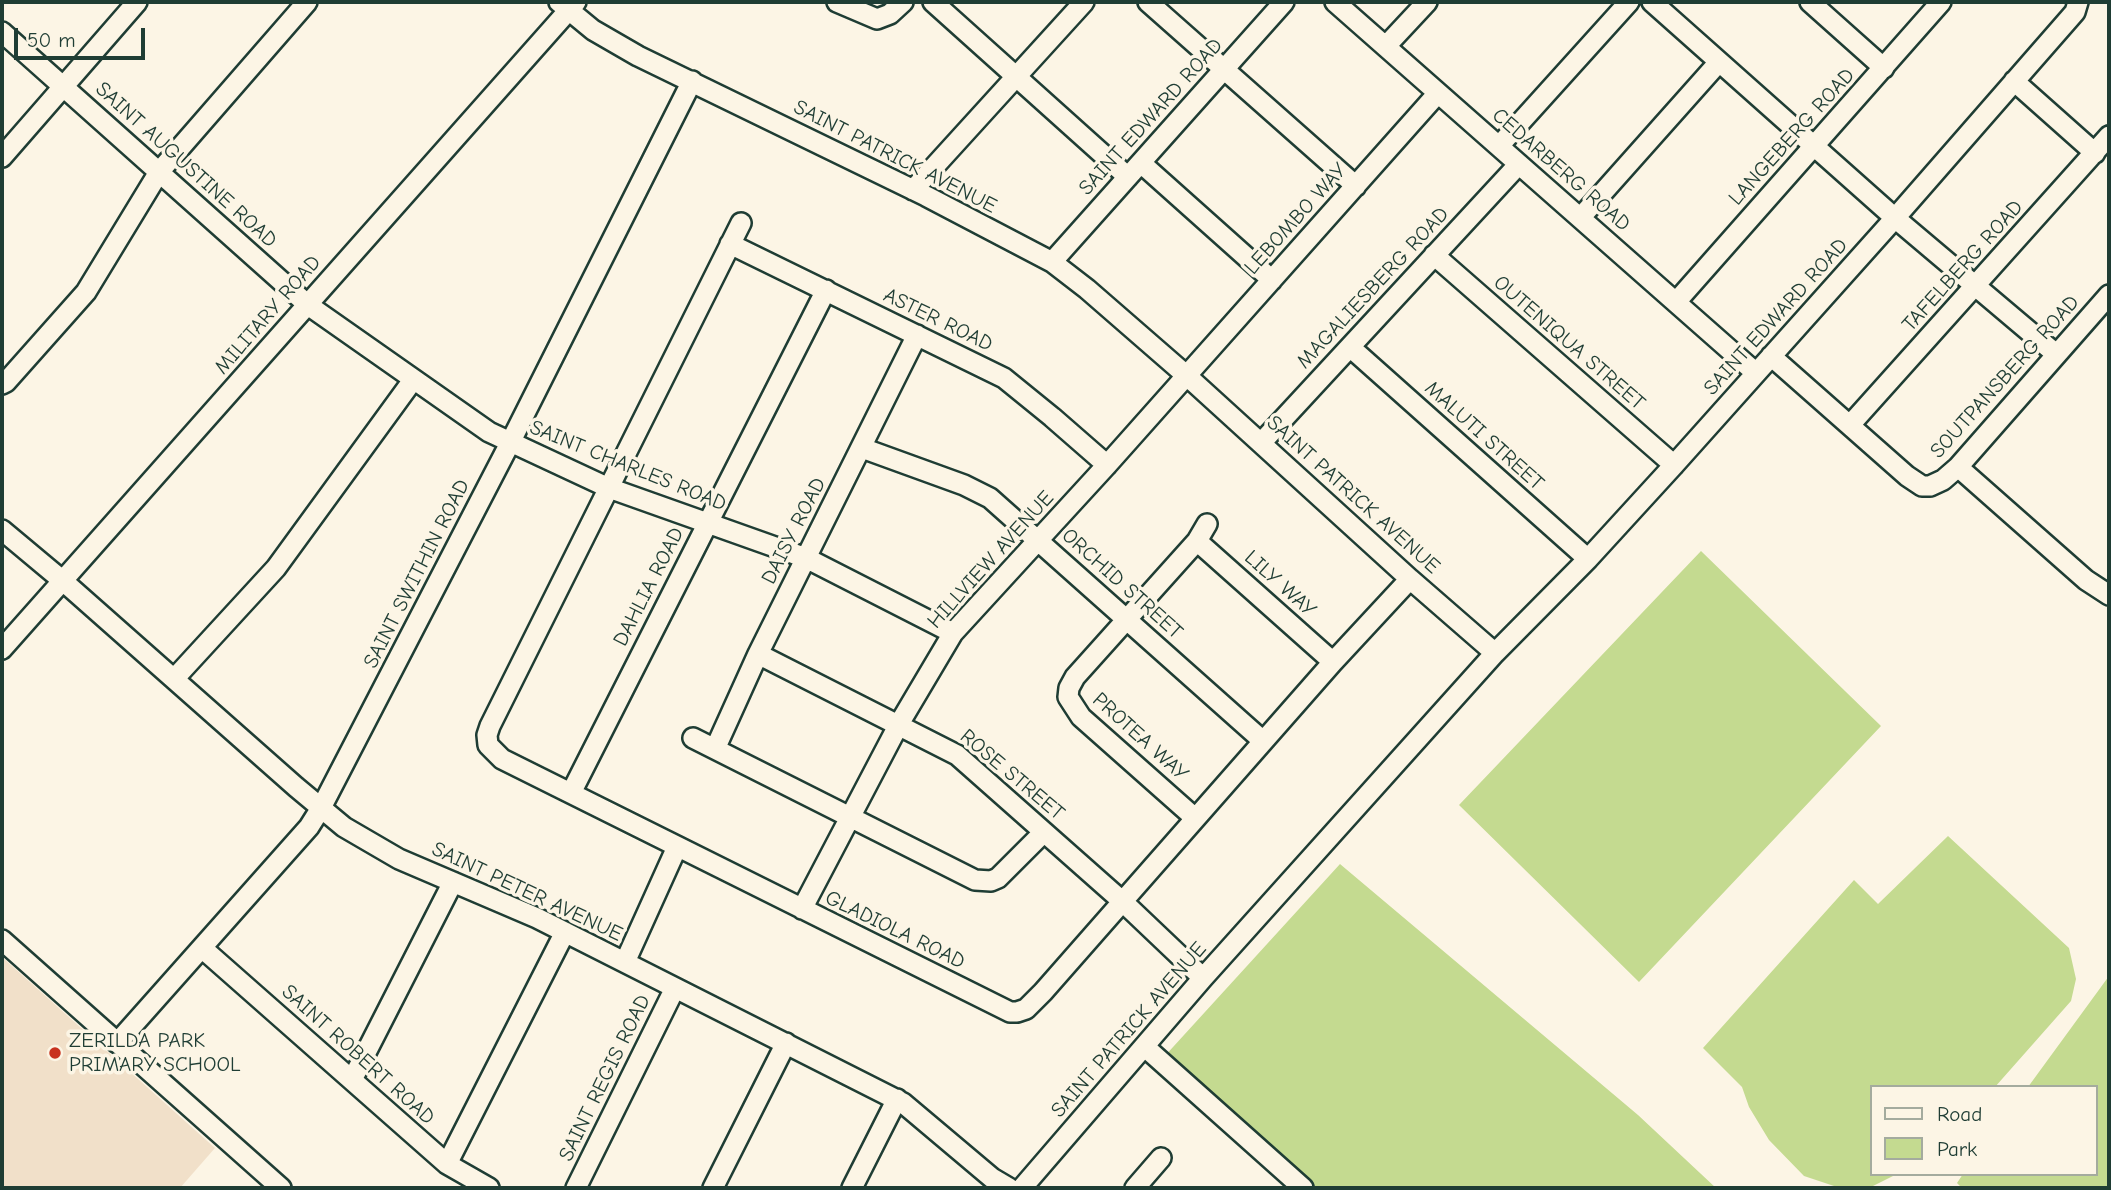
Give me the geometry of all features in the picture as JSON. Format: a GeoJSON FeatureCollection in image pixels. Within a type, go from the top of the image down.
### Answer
{"type":"FeatureCollection","features":[{"type":"Feature","properties":{"kind":"street"},"geometry":{"type":"LineString","coordinates":[[2,157],[137,2]]}},
{"type":"Feature","properties":{"kind":"street"},"geometry":{"type":"LineString","coordinates":[[2,384],[86,292],[159,172],[307,2]]}},
{"type":"Feature","properties":{"kind":"street"},"geometry":{"type":"LineString","coordinates":[[837,2],[877,19],[890,14],[902,2]]}},
{"type":"Feature","properties":{"kind":"street"},"geometry":{"type":"LineString","coordinates":[[933,2],[1016,76],[1272,280]]}},
{"type":"Feature","properties":{"kind":"street"},"geometry":{"type":"LineString","coordinates":[[913,190],[1084,2]]}},
{"type":"Feature","properties":{"kind":"street","name":"SAINT EDWARD ROAD"},"geometry":{"type":"LineString","coordinates":[[1052,262],[1284,2]]}},
{"type":"Feature","properties":{"kind":"street","name":"CEDARBERG ROAD"},"geometry":{"type":"LineString","coordinates":[[1335,2],[1756,373]]}},
{"type":"Feature","properties":{"kind":"street"},"geometry":{"type":"LineString","coordinates":[[1385,46],[1427,2]]}},
{"type":"Feature","properties":{"kind":"street"},"geometry":{"type":"LineString","coordinates":[[1499,146],[1629,2]]}},
{"type":"Feature","properties":{"kind":"street"},"geometry":{"type":"LineString","coordinates":[[1652,2],[1895,218],[2056,354]]}},
{"type":"Feature","properties":{"kind":"street"},"geometry":{"type":"LineString","coordinates":[[1810,2],[1884,68]]}},
{"type":"Feature","properties":{"kind":"street","name":"LANGEBERG ROAD"},"geometry":{"type":"LineString","coordinates":[[1676,302],[1941,2]]}},
{"type":"Feature","properties":{"kind":"street","name":"SAINT EDWARD ROAD"},"geometry":{"type":"LineString","coordinates":[[1495,653],[1588,559],[1674,465],[2075,12],[2078,2]]}},
{"type":"Feature","properties":{"kind":"street","name":"SAINT PATRICK AVENUE"},"geometry":{"type":"LineString","coordinates":[[568,5],[593,30],[638,56],[913,190],[1052,262],[1187,376],[1495,653],[1203,978],[1021,1188]]}},
{"type":"Feature","properties":{"kind":"street","name":"MILITARY ROAD"},"geometry":{"type":"LineString","coordinates":[[2,649],[308,305],[568,5]]}},
{"type":"Feature","properties":{"kind":"street"},"geometry":{"type":"LineString","coordinates":[[1158,5],[1224,69],[1356,186]]}},
{"type":"Feature","properties":{"kind":"street","name":"SAINT AUGUSTINE ROAD"},"geometry":{"type":"LineString","coordinates":[[2,32],[308,305]]}},
{"type":"Feature","properties":{"kind":"street"},"geometry":{"type":"LineString","coordinates":[[1581,217],[1719,62]]}},
{"type":"Feature","properties":{"kind":"street","name":"SAINT SWITHIN ROAD"},"geometry":{"type":"LineString","coordinates":[[117,1043],[309,827],[321,808],[510,443],[692,81]]}},
{"type":"Feature","properties":{"kind":"street"},"geometry":{"type":"LineString","coordinates":[[2014,81],[2095,153]]}},
{"type":"Feature","properties":{"kind":"street","name":"LEBOMBO WAY"},"geometry":{"type":"LineString","coordinates":[[1187,376],[1438,93]]}},
{"type":"Feature","properties":{"kind":"street","name":"TAFELBERG ROAD"},"geometry":{"type":"LineString","coordinates":[[1850,425],[2109,136]]}},
{"type":"Feature","properties":{"kind":"street","name":"MAGALIESBERG ROAD"},"geometry":{"type":"LineString","coordinates":[[1261,443],[1519,164]]}},
{"type":"Feature","properties":{"kind":"street"},"geometry":{"type":"LineString","coordinates":[[607,487],[740,223]]}},
{"type":"Feature","properties":{"kind":"street","name":"ASTER ROAD"},"geometry":{"type":"LineString","coordinates":[[730,244],[1004,378],[1052,416],[1107,466]]}},
{"type":"Feature","properties":{"kind":"street","name":"OUTENIQUA STREET"},"geometry":{"type":"LineString","coordinates":[[1434,255],[1674,465]]}},
{"type":"Feature","properties":{"kind":"street","name":"DAHLIA ROAD"},"geometry":{"type":"LineString","coordinates":[[571,793],[826,290]]}},
{"type":"Feature","properties":{"kind":"street","name":"SOUTPANSBERG ROAD"},"geometry":{"type":"LineString","coordinates":[[1771,356],[1907,476],[1922,486],[1930,486],[1943,480],[1958,467],[2109,295]]}},
{"type":"Feature","properties":{"kind":"street","name":"SAINT CHARLES ROAD"},"geometry":{"type":"LineString","coordinates":[[308,305],[413,380],[510,443],[607,487],[806,558],[953,633]]}},
{"type":"Feature","properties":{"kind":"street","name":"DAISY ROAD"},"geometry":{"type":"LineString","coordinates":[[715,749],[758,654],[917,335]]}},
{"type":"Feature","properties":{"kind":"street","name":"MALUTI STREET"},"geometry":{"type":"LineString","coordinates":[[1350,347],[1588,559]]}},
{"type":"Feature","properties":{"kind":"street","name":"HILLVIEW AVENUE"},"geometry":{"type":"LineString","coordinates":[[803,909],[899,724],[953,633],[1187,376]]}},
{"type":"Feature","properties":{"kind":"street"},"geometry":{"type":"LineString","coordinates":[[174,679],[276,568],[413,380]]}},
{"type":"Feature","properties":{"kind":"street","name":"ORCHID STREET"},"geometry":{"type":"LineString","coordinates":[[862,448],[979,491],[1003,507],[1263,741]]}},
{"type":"Feature","properties":{"kind":"street"},"geometry":{"type":"LineString","coordinates":[[1958,467],[2086,580],[2109,595]]}},
{"type":"Feature","properties":{"kind":"street","name":"GLADIOLA ROAD"},"geometry":{"type":"LineString","coordinates":[[607,487],[487,736],[488,744],[502,759],[1010,1012],[1026,1009],[1043,992],[1333,662],[1410,579]]}},
{"type":"Feature","properties":{"kind":"street","name":"SAINT PETER AVENUE"},"geometry":{"type":"LineString","coordinates":[[2,530],[344,827],[399,859],[565,932],[897,1099],[916,1111],[992,1178],[1009,1188]]}},
{"type":"Feature","properties":{"kind":"street","name":"LILY WAY"},"geometry":{"type":"LineString","coordinates":[[1126,619],[1202,533],[1333,662]]}},
{"type":"Feature","properties":{"kind":"street","name":"PROTEA WAY"},"geometry":{"type":"LineString","coordinates":[[1126,619],[1075,677],[1068,697],[1081,717],[1195,818]]}},
{"type":"Feature","properties":{"kind":"street","name":"ROSE STREET"},"geometry":{"type":"LineString","coordinates":[[758,654],[957,755],[1122,901],[1203,978]]}},
{"type":"Feature","properties":{"kind":"street"},"geometry":{"type":"LineString","coordinates":[[693,738],[975,880],[998,878],[1006,873],[1044,832]]}},
{"type":"Feature","properties":{"kind":"street"},"geometry":{"type":"LineString","coordinates":[[625,962],[677,847]]}},
{"type":"Feature","properties":{"kind":"street"},"geometry":{"type":"LineString","coordinates":[[352,1080],[453,882]]}},
{"type":"Feature","properties":{"kind":"street"},"geometry":{"type":"LineString","coordinates":[[447,1164],[565,932]]}},
{"type":"Feature","properties":{"kind":"street"},"geometry":{"type":"LineString","coordinates":[[2,940],[281,1188]]}},
{"type":"Feature","properties":{"kind":"street","name":"SAINT ROBERT ROAD"},"geometry":{"type":"LineString","coordinates":[[202,948],[447,1164],[489,1188]]}},
{"type":"Feature","properties":{"kind":"street","name":"SAINT REGIS ROAD"},"geometry":{"type":"LineString","coordinates":[[576,1188],[675,988]]}},
{"type":"Feature","properties":{"kind":"street"},"geometry":{"type":"LineString","coordinates":[[713,1188],[786,1043]]}},
{"type":"Feature","properties":{"kind":"street"},"geometry":{"type":"LineString","coordinates":[[1145,1047],[1303,1188]]}},
{"type":"Feature","properties":{"kind":"street"},"geometry":{"type":"LineString","coordinates":[[852,1188],[897,1099]]}},
{"type":"Feature","properties":{"kind":"street"},"geometry":{"type":"LineString","coordinates":[[1135,1188],[1161,1158]]}},
{"type":"Feature","properties":{"kind":"shaded area","name":"ZERILDA PARK PRIMARY SCHOOL"},"geometry":{"type":"Polygon","coordinates":[[[2,957],[215,1148],[180,1188],[2,1188],[2,957]]]}},
{"type":"Feature","properties":{"kind":"green space"},"geometry":{"type":"Polygon","coordinates":[[[1701,551],[1881,726],[1639,982],[1459,805],[1701,551]]]}},
{"type":"Feature","properties":{"kind":"green space"},"geometry":{"type":"Polygon","coordinates":[[[1948,836],[2069,948],[2076,979],[2071,1001],[1997,1085],[1870,1085],[1870,1176],[1893,1176],[1869,1188],[1837,1187],[1804,1176],[1769,1140],[1749,1107],[1742,1087],[1703,1048],[1854,880],[1878,904],[1948,836]]]}},
{"type":"Feature","properties":{"kind":"green space"},"geometry":{"type":"Polygon","coordinates":[[[1340,864],[1638,1115],[1716,1188],[1314,1188],[1163,1058],[1340,864]]]}},
{"type":"Feature","properties":{"kind":"green space"},"geometry":{"type":"Polygon","coordinates":[[[2109,976],[2109,1188],[1962,1188],[1957,1183],[1962,1176],[2097,1176],[2097,1085],[2029,1085],[2109,976]]]}},
{"type":"Feature","properties":{"kind":"place","name":"ZERILDA PARK PRIMARY SCHOOL"},"geometry":{"type":"Point","coordinates":[55,1053]}}]}
